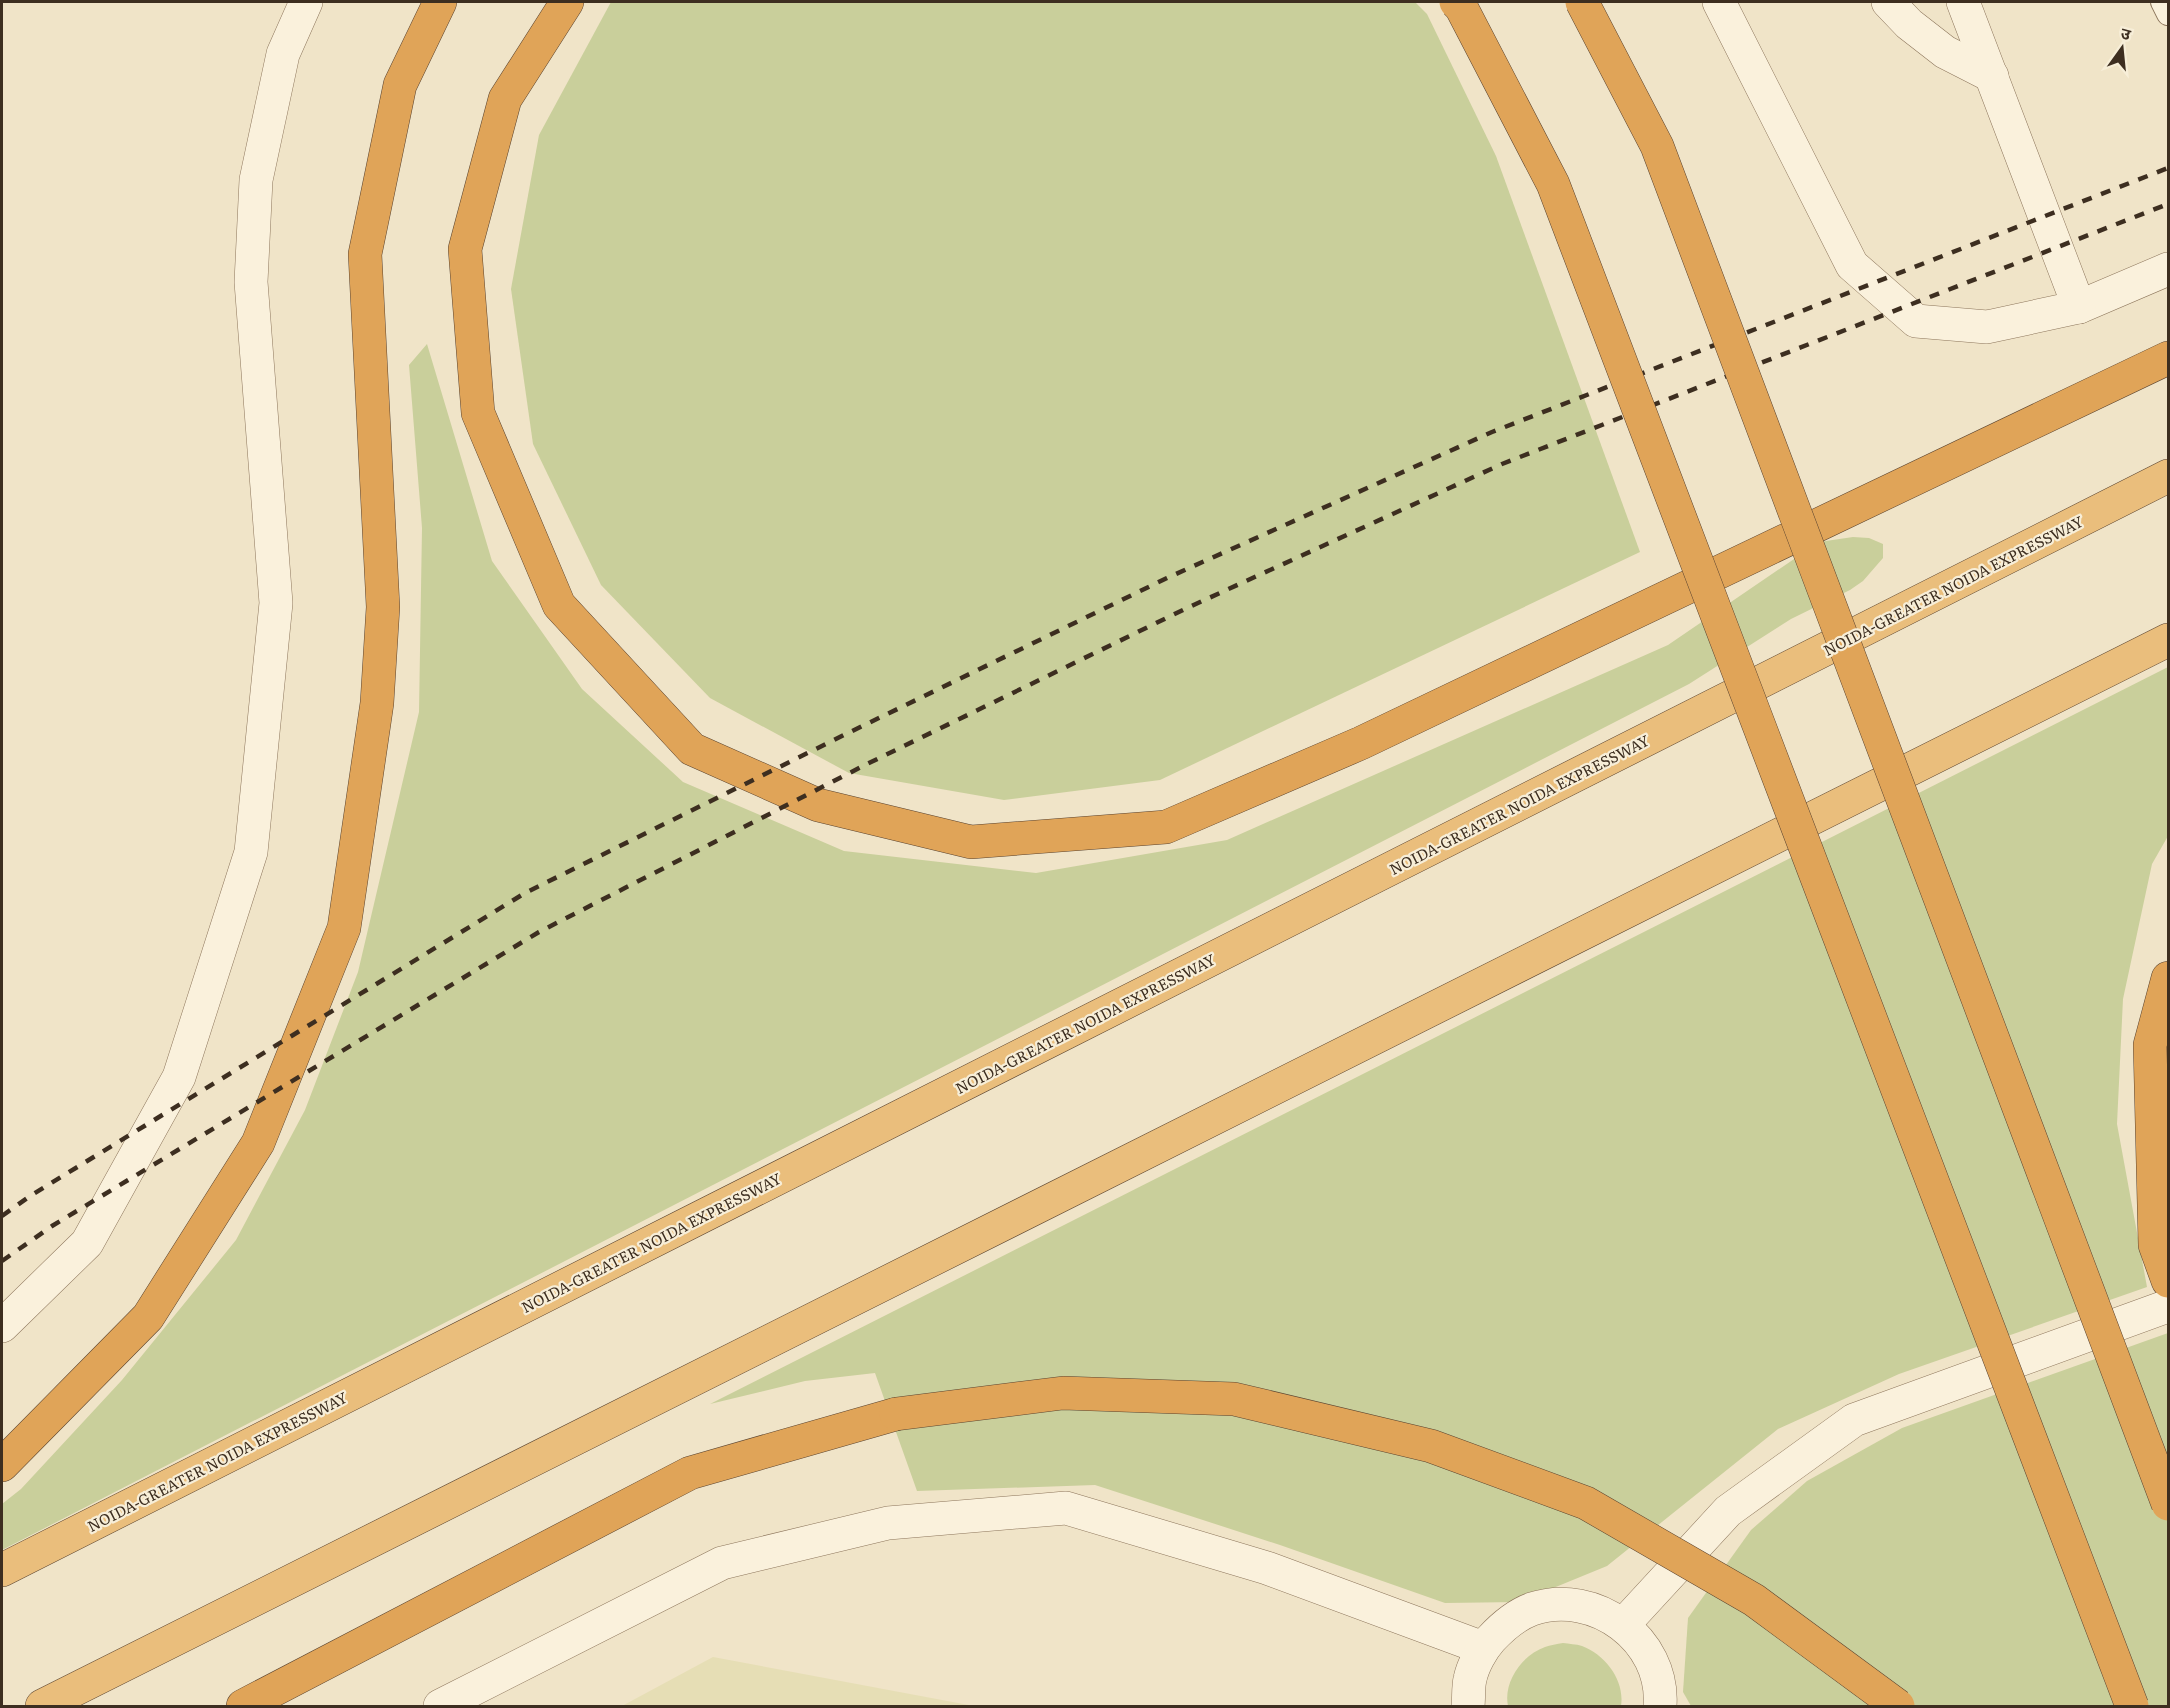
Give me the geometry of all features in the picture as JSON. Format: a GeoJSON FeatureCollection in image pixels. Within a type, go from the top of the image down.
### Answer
{"type":"FeatureCollection","features":[{"type":"Feature","properties":{"kind":"highway"},"geometry":{"type":"LineString","coordinates":[[2,1465],[148,1317],[258,1143],[344,928],[377,703],[383,607],[365,254],[400,85],[440,2]]}},
{"type":"Feature","properties":{"kind":"highway"},"geometry":{"type":"LineString","coordinates":[[567,2],[505,99],[465,249],[478,413],[559,605],[692,749],[818,805],[971,842],[1166,827],[1361,743],[2169,358]]}},
{"type":"Feature","properties":{"kind":"highway"},"geometry":{"type":"LineString","coordinates":[[1456,2],[1461,7],[1553,184],[2132,1707]]}},
{"type":"Feature","properties":{"kind":"highway"},"geometry":{"type":"LineString","coordinates":[[1582,2],[1657,146],[2169,1504]]}},
{"type":"Feature","properties":{"kind":"highway","name":"NOIDA-GREATER NOIDA EXPRESSWAY"},"geometry":{"type":"LineString","coordinates":[[2,1570],[2169,476]]}},
{"type":"Feature","properties":{"kind":"highway"},"geometry":{"type":"LineString","coordinates":[[42,1707],[2169,640]]}},
{"type":"Feature","properties":{"kind":"highway"},"geometry":{"type":"LineString","coordinates":[[2169,978],[2150,1045],[2155,1245],[2169,1281]]}},
{"type":"Feature","properties":{"kind":"highway"},"geometry":{"type":"LineString","coordinates":[[243,1707],[690,1473],[896,1414],[1063,1393],[1234,1399],[1431,1446],[1586,1503],[1754,1600],[1898,1707]]}},
{"type":"Feature","properties":{"kind":"street"},"geometry":{"type":"LineString","coordinates":[[2,1326],[87,1243],[179,1077],[252,852],[276,603],[251,282],[256,180],[283,54],[306,2]]}},
{"type":"Feature","properties":{"kind":"street"},"geometry":{"type":"LineString","coordinates":[[1719,2],[1852,265],[1916,321],[1987,327],[2079,307],[2169,269]]}},
{"type":"Feature","properties":{"kind":"street"},"geometry":{"type":"LineString","coordinates":[[1888,2],[1909,24],[1946,52],[1992,76]]}},
{"type":"Feature","properties":{"kind":"street"},"geometry":{"type":"LineString","coordinates":[[1963,2],[2079,307]]}},
{"type":"Feature","properties":{"kind":"street"},"geometry":{"type":"LineString","coordinates":[[1623,1624],[1728,1510],[1854,1420],[2169,1306]]}},
{"type":"Feature","properties":{"kind":"street"},"geometry":{"type":"LineString","coordinates":[[440,1707],[722,1563],[888,1523],[1066,1508],[1267,1568],[1483,1648]]}},
{"type":"Feature","properties":{"kind":"street"},"geometry":{"type":"LineString","coordinates":[[1468,1707],[1470,1678],[1483,1648],[1504,1624],[1532,1609],[1563,1604],[1595,1609],[1623,1624],[1640,1640],[1651,1659],[1659,1681],[1660,1707]]}},
{"type":"Feature","properties":{"kind":"lane"},"geometry":{"type":"LineString","coordinates":[[2162,2],[2169,14]]}},
{"type":"Feature","properties":{"kind":"shaded area"},"geometry":{"type":"Polygon","coordinates":[[[713,1657],[974,1706],[622,1706],[713,1657]]]}},
{"type":"Feature","properties":{"kind":"green space"},"geometry":{"type":"Polygon","coordinates":[[[611,2],[1415,2],[1427,14],[1496,156],[1640,552],[1160,780],[1004,800],[849,773],[710,698],[601,585],[533,444],[511,289],[539,135],[611,2]]]}},
{"type":"Feature","properties":{"kind":"green space"},"geometry":{"type":"Polygon","coordinates":[[[427,344],[492,561],[582,689],[683,782],[844,851],[1036,873],[1227,840],[1668,645],[1819,542],[1853,537],[1869,538],[1883,544],[1883,558],[1863,581],[1850,590],[1791,619],[1689,684],[2,1550],[2,1504],[21,1489],[122,1380],[236,1240],[305,1110],[358,972],[419,712],[422,528],[409,365],[427,344]]]}},
{"type":"Feature","properties":{"kind":"green space"},"geometry":{"type":"Polygon","coordinates":[[[2168,667],[2168,836],[2152,864],[2123,999],[2117,1124],[2147,1287],[1899,1374],[1778,1429],[1607,1566],[1519,1602],[1445,1603],[1280,1545],[1095,1485],[917,1491],[875,1373],[805,1381],[710,1404],[2168,667]]]}},
{"type":"Feature","properties":{"kind":"green space"},"geometry":{"type":"Polygon","coordinates":[[[2168,1333],[2168,1706],[1691,1706],[1683,1692],[1688,1618],[1751,1530],[1807,1481],[1902,1428],[2168,1333]]]}},
{"type":"Feature","properties":{"kind":"green space"},"geometry":{"type":"Polygon","coordinates":[[[1563,1643],[1582,1646],[1606,1662],[1617,1678],[1621,1706],[1508,1706],[1508,1688],[1516,1670],[1522,1663],[1529,1656],[1547,1646],[1563,1643]]]}},
{"type":"Feature","properties":{"kind":"railway"},"geometry":{"type":"LineString","coordinates":[[2,1216],[30,1196],[525,893],[1167,578],[1492,432],[2168,168]]}},
{"type":"Feature","properties":{"kind":"railway"},"geometry":{"type":"LineString","coordinates":[[2,1261],[52,1226],[539,932],[867,764],[1187,608],[1502,464],[2168,204]]}}]}
